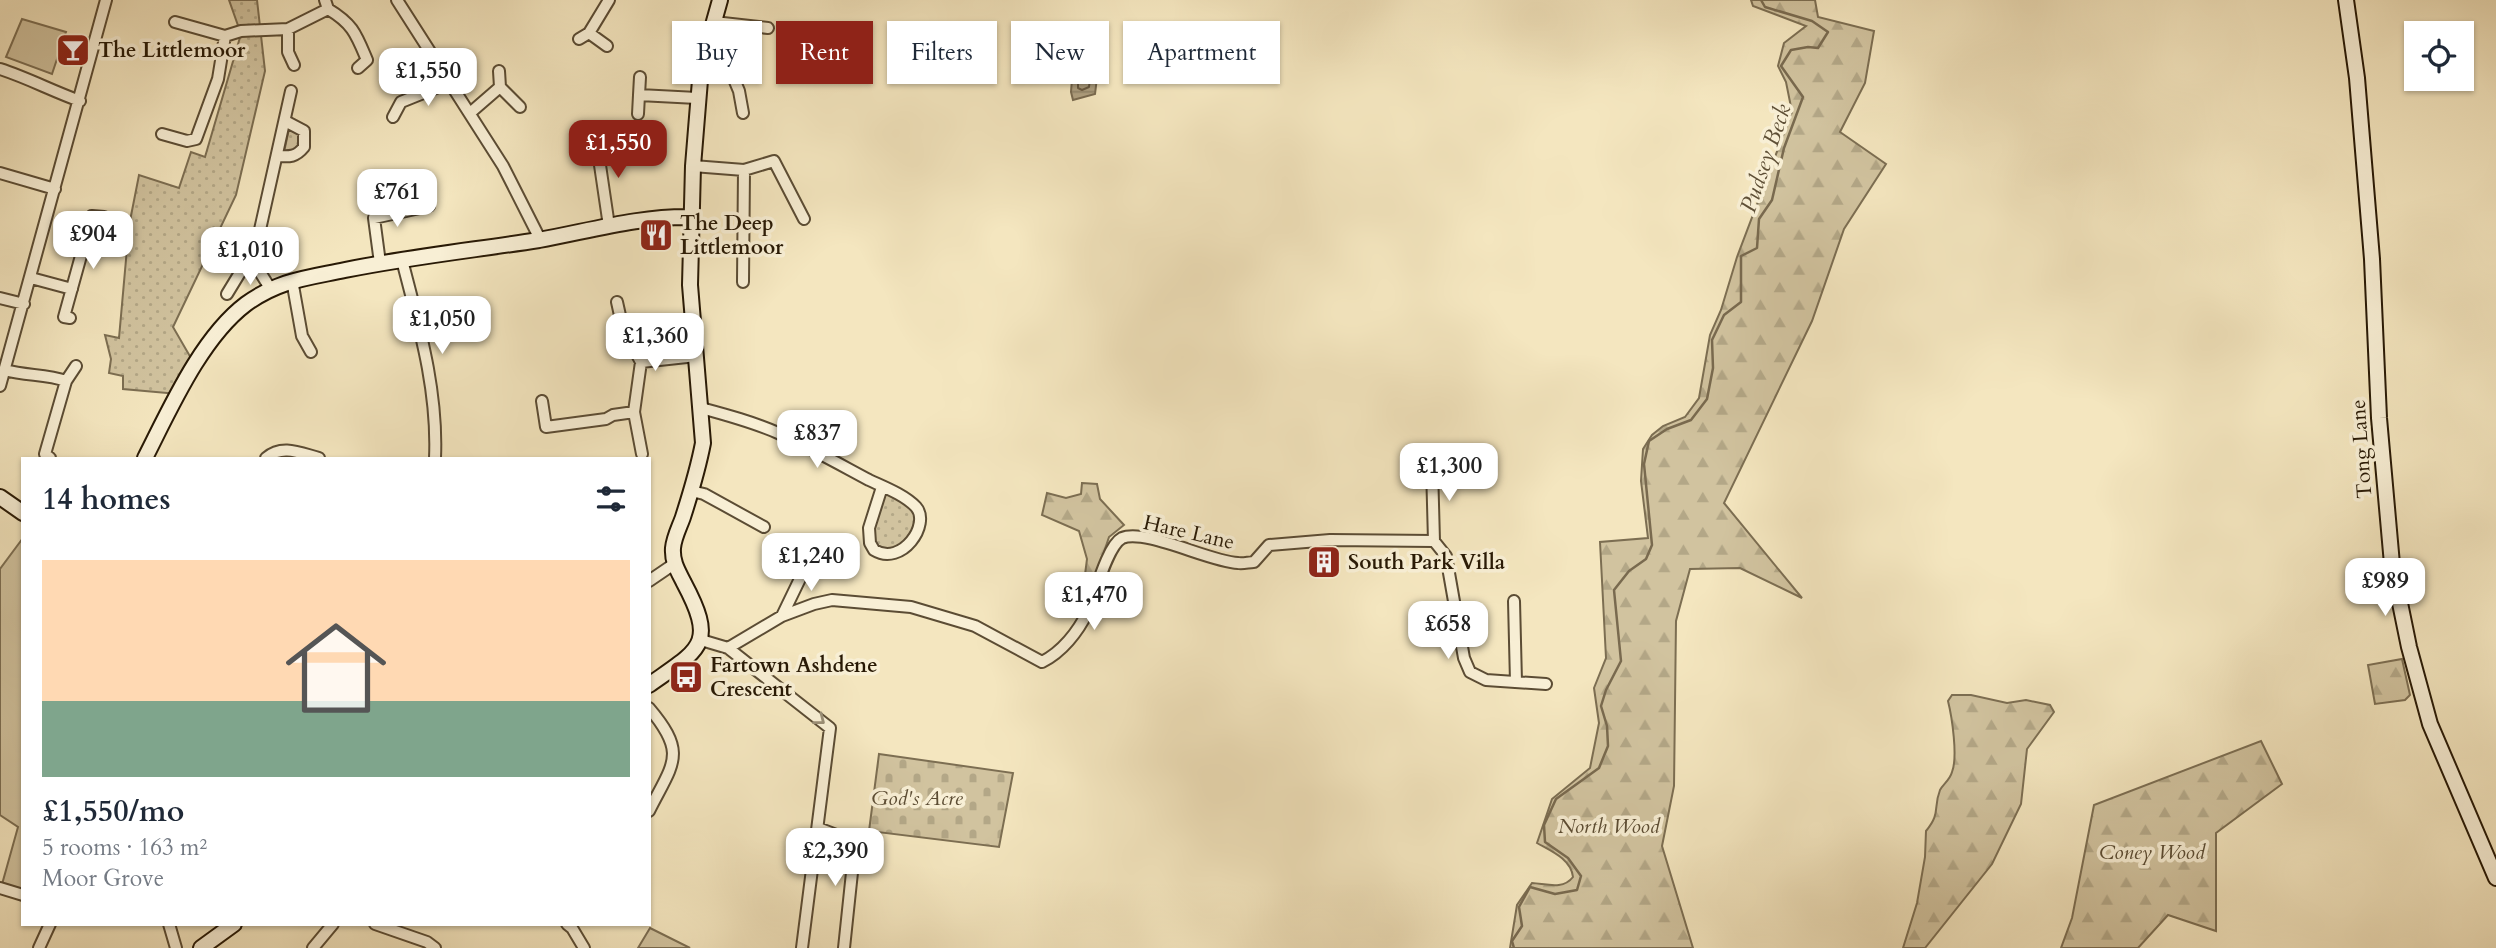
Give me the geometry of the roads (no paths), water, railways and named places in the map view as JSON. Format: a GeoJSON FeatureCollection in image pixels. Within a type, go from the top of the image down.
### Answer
{"type":"FeatureCollection","features":[{"type":"Feature","properties":{"kind":"street"},"geometry":{"type":"LineString","coordinates":[[0,386],[106,0]]}},
{"type":"Feature","properties":{"kind":"street"},"geometry":{"type":"LineString","coordinates":[[607,46],[584,36],[609,0]]}},
{"type":"Feature","properties":{"kind":"street"},"geometry":{"type":"LineString","coordinates":[[714,21],[720,0]]}},
{"type":"Feature","properties":{"kind":"street","name":"Tong Lane"},"geometry":{"type":"LineString","coordinates":[[2346,0],[2357,78],[2372,259],[2379,418],[2392,564],[2409,647],[2430,724],[2496,878]]}},
{"type":"Feature","properties":{"kind":"street"},"geometry":{"type":"LineString","coordinates":[[403,2],[448,83],[503,166],[540,239]]}},
{"type":"Feature","properties":{"kind":"street"},"geometry":{"type":"LineString","coordinates":[[175,22],[225,36],[240,31],[288,29],[327,4],[354,28],[368,62]]}},
{"type":"Feature","properties":{"kind":"street"},"geometry":{"type":"LineString","coordinates":[[762,28],[768,29]]}},
{"type":"Feature","properties":{"kind":"street"},"geometry":{"type":"LineString","coordinates":[[288,29],[288,52],[293,65]]}},
{"type":"Feature","properties":{"kind":"street"},"geometry":{"type":"LineString","coordinates":[[162,134],[187,141],[196,139],[218,79],[225,36]]}},
{"type":"Feature","properties":{"kind":"street"},"geometry":{"type":"LineString","coordinates":[[0,69],[80,101]]}},
{"type":"Feature","properties":{"kind":"street"},"geometry":{"type":"LineString","coordinates":[[499,71],[500,87],[520,107]]}},
{"type":"Feature","properties":{"kind":"street"},"geometry":{"type":"LineString","coordinates":[[638,114],[640,77]]}},
{"type":"Feature","properties":{"kind":"street"},"geometry":{"type":"LineString","coordinates":[[393,117],[401,102],[448,83]]}},
{"type":"Feature","properties":{"kind":"street"},"geometry":{"type":"LineString","coordinates":[[651,684],[684,661],[701,640],[702,624],[696,606],[674,564],[673,546],[703,443],[690,285],[692,166],[697,98],[705,84]]}},
{"type":"Feature","properties":{"kind":"street"},"geometry":{"type":"LineString","coordinates":[[736,84],[743,113]]}},
{"type":"Feature","properties":{"kind":"street"},"geometry":{"type":"LineString","coordinates":[[470,113],[500,87]]}},
{"type":"Feature","properties":{"kind":"street"},"geometry":{"type":"LineString","coordinates":[[227,294],[242,271],[253,261],[291,91]]}},
{"type":"Feature","properties":{"kind":"street"},"geometry":{"type":"LineString","coordinates":[[639,95],[697,98]]}},
{"type":"Feature","properties":{"kind":"street"},"geometry":{"type":"LineString","coordinates":[[277,156],[298,155],[304,147],[304,131],[285,121]]}},
{"type":"Feature","properties":{"kind":"street"},"geometry":{"type":"LineString","coordinates":[[596,138],[609,226]]}},
{"type":"Feature","properties":{"kind":"street"},"geometry":{"type":"LineString","coordinates":[[692,166],[744,170],[774,162],[804,219]]}},
{"type":"Feature","properties":{"kind":"street"},"geometry":{"type":"LineString","coordinates":[[743,282],[744,170]]}},
{"type":"Feature","properties":{"kind":"street"},"geometry":{"type":"LineString","coordinates":[[0,173],[55,189]]}},
{"type":"Feature","properties":{"kind":"street"},"geometry":{"type":"LineString","coordinates":[[380,263],[374,218],[429,206]]}},
{"type":"Feature","properties":{"kind":"street"},"geometry":{"type":"LineString","coordinates":[[70,318],[64,317],[92,216],[104,217]]}},
{"type":"Feature","properties":{"kind":"street"},"geometry":{"type":"LineString","coordinates":[[146,457],[178,394],[211,342],[243,306],[270,288],[292,280],[380,263],[667,217],[691,217]]}},
{"type":"Feature","properties":{"kind":"street"},"geometry":{"type":"LineString","coordinates":[[402,260],[431,376],[436,433],[435,457]]}},
{"type":"Feature","properties":{"kind":"street"},"geometry":{"type":"LineString","coordinates":[[253,261],[270,288]]}},
{"type":"Feature","properties":{"kind":"street"},"geometry":{"type":"LineString","coordinates":[[31,278],[72,289]]}},
{"type":"Feature","properties":{"kind":"street"},"geometry":{"type":"LineString","coordinates":[[292,280],[302,336],[311,352]]}},
{"type":"Feature","properties":{"kind":"street"},"geometry":{"type":"LineString","coordinates":[[0,298],[24,304]]}},
{"type":"Feature","properties":{"kind":"street"},"geometry":{"type":"LineString","coordinates":[[617,302],[623,329],[641,362],[635,412],[642,454]]}},
{"type":"Feature","properties":{"kind":"street"},"geometry":{"type":"LineString","coordinates":[[641,362],[696,356]]}},
{"type":"Feature","properties":{"kind":"street"},"geometry":{"type":"LineString","coordinates":[[49,457],[45,454],[66,381],[76,366]]}},
{"type":"Feature","properties":{"kind":"street"},"geometry":{"type":"LineString","coordinates":[[5,370],[27,376],[48,375],[66,381]]}},
{"type":"Feature","properties":{"kind":"street"},"geometry":{"type":"LineString","coordinates":[[542,401],[547,433],[613,415],[635,412]]}},
{"type":"Feature","properties":{"kind":"street"},"geometry":{"type":"LineString","coordinates":[[701,408],[777,433],[883,487],[914,505],[921,521],[906,547],[893,555],[874,550],[869,536],[869,528],[883,487]]}},
{"type":"Feature","properties":{"kind":"street"},"geometry":{"type":"LineString","coordinates":[[267,457],[283,449],[315,457]]}},
{"type":"Feature","properties":{"kind":"street"},"geometry":{"type":"LineString","coordinates":[[1432,467],[1434,541],[1446,556],[1464,658],[1470,672],[1486,680],[1546,684]]}},
{"type":"Feature","properties":{"kind":"street"},"geometry":{"type":"LineString","coordinates":[[691,491],[704,494],[764,527]]}},
{"type":"Feature","properties":{"kind":"street"},"geometry":{"type":"LineString","coordinates":[[2,502],[21,512]]}},
{"type":"Feature","properties":{"kind":"street","name":"Hare Lane"},"geometry":{"type":"LineString","coordinates":[[727,648],[782,616],[832,600],[911,607],[975,626],[1042,662],[1054,656],[1075,633],[1088,611],[1112,549],[1121,538],[1136,537],[1156,541],[1238,563],[1254,562],[1269,544],[1330,540],[1434,541]]}},
{"type":"Feature","properties":{"kind":"street"},"geometry":{"type":"LineString","coordinates":[[782,616],[811,556]]}},
{"type":"Feature","properties":{"kind":"street"},"geometry":{"type":"LineString","coordinates":[[651,580],[674,564]]}},
{"type":"Feature","properties":{"kind":"street"},"geometry":{"type":"LineString","coordinates":[[1514,601],[1516,682]]}},
{"type":"Feature","properties":{"kind":"street"},"geometry":{"type":"LineString","coordinates":[[701,640],[727,648],[830,728],[802,948]]}},
{"type":"Feature","properties":{"kind":"street"},"geometry":{"type":"LineString","coordinates":[[651,710],[673,742],[673,754],[671,768],[651,807]]}},
{"type":"Feature","properties":{"kind":"street"},"geometry":{"type":"LineString","coordinates":[[818,828],[844,838],[853,863],[844,948]]}},
{"type":"Feature","properties":{"kind":"street"},"geometry":{"type":"LineString","coordinates":[[0,887],[21,894]]}},
{"type":"Feature","properties":{"kind":"street"},"geometry":{"type":"LineString","coordinates":[[39,948],[49,926]]}},
{"type":"Feature","properties":{"kind":"street"},"geometry":{"type":"LineString","coordinates":[[170,926],[176,948]]}},
{"type":"Feature","properties":{"kind":"street"},"geometry":{"type":"LineString","coordinates":[[201,948],[231,926]]}},
{"type":"Feature","properties":{"kind":"street"},"geometry":{"type":"LineString","coordinates":[[313,948],[331,926]]}},
{"type":"Feature","properties":{"kind":"street"},"geometry":{"type":"LineString","coordinates":[[381,926],[427,942],[435,948]]}},
{"type":"Feature","properties":{"kind":"street"},"geometry":{"type":"LineString","coordinates":[[573,926],[584,948]]}},
{"type":"Feature","properties":{"kind":"water"},"geometry":{"type":"Polygon","coordinates":[[[1072,84],[1096,84],[1095,94],[1073,100],[1072,84]]]}},
{"type":"Feature","properties":{"kind":"waterway","name":"Pudsey Beck"},"geometry":{"type":"LineString","coordinates":[[1514,948],[1512,941],[1522,926],[1519,907],[1530,887],[1555,894],[1577,890],[1581,876],[1568,858],[1545,842],[1544,825],[1556,799],[1599,768],[1608,746],[1607,726],[1601,706],[1621,661],[1614,590],[1629,571],[1646,559],[1652,545],[1644,464],[1649,441],[1667,429],[1691,420],[1707,399],[1713,368],[1712,340],[1724,315],[1741,302],[1741,256],[1757,248],[1759,219],[1772,200],[1784,148],[1803,97],[1781,66],[1791,50],[1818,48],[1828,32],[1812,21],[1765,7],[1761,0]]}},
{"type":"Feature","properties":{"kind":"place","name":"The Littlemoor"},"geometry":{"type":"Point","coordinates":[73,50]}},
{"type":"Feature","properties":{"kind":"place","name":"The Deep Littlemoor"},"geometry":{"type":"Point","coordinates":[656,235]}},
{"type":"Feature","properties":{"kind":"place","name":"South Park Villa"},"geometry":{"type":"Point","coordinates":[1324,562]}},
{"type":"Feature","properties":{"kind":"place","name":"Fartown Ashdene Crescent"},"geometry":{"type":"Point","coordinates":[686,677]}},
{"type":"Feature","properties":{"kind":"park label","name":"God's Acre"},"geometry":{"type":"Point","coordinates":[917,798]}},
{"type":"Feature","properties":{"kind":"park label","name":"North Wood"},"geometry":{"type":"Point","coordinates":[1609,826]}},
{"type":"Feature","properties":{"kind":"park label","name":"Coney Wood"},"geometry":{"type":"Point","coordinates":[2152,852]}}]}
